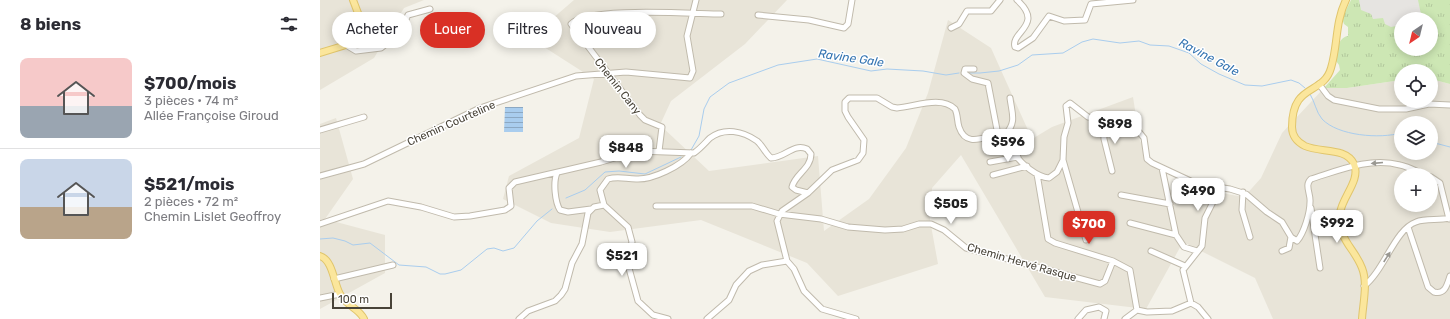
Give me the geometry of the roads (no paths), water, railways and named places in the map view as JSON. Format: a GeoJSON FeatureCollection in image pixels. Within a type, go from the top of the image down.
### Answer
{"type":"FeatureCollection","features":[{"type":"Feature","properties":{"kind":"main road"},"geometry":{"type":"LineString","coordinates":[[353,0],[357,12]]}},
{"type":"Feature","properties":{"kind":"main road"},"geometry":{"type":"LineString","coordinates":[[1346,0],[1338,17],[1331,67],[1326,78],[1298,99],[1292,116],[1294,135],[1298,142],[1307,146],[1344,154],[1354,165],[1355,176],[1342,204],[1341,224],[1347,244],[1362,267],[1364,286],[1362,319]]}},
{"type":"Feature","properties":{"kind":"main road"},"geometry":{"type":"LineString","coordinates":[[320,53],[336,48]]}},
{"type":"Feature","properties":{"kind":"main road"},"geometry":{"type":"LineString","coordinates":[[320,256],[326,261],[340,294],[349,305],[362,314],[364,319]]}},
{"type":"Feature","properties":{"kind":"street"},"geometry":{"type":"LineString","coordinates":[[692,14],[696,0]]}},
{"type":"Feature","properties":{"kind":"street"},"geometry":{"type":"LineString","coordinates":[[758,15],[810,20],[844,28],[848,24],[852,0]]}},
{"type":"Feature","properties":{"kind":"street"},"geometry":{"type":"LineString","coordinates":[[951,28],[959,24],[967,11],[991,11],[1000,0]]}},
{"type":"Feature","properties":{"kind":"street"},"geometry":{"type":"LineString","coordinates":[[1017,0],[1028,17],[1028,23],[1015,41],[1015,47],[1018,48],[1033,38],[1049,16],[1064,21],[1085,20],[1091,4],[1112,0],[1133,0]]}},
{"type":"Feature","properties":{"kind":"street"},"geometry":{"type":"LineString","coordinates":[[412,14],[430,9]]}},
{"type":"Feature","properties":{"kind":"street","name":"Chemin Cany"},"geometry":{"type":"LineString","coordinates":[[659,151],[662,127],[643,118],[572,27],[573,22],[588,17],[610,13],[721,14]]}},
{"type":"Feature","properties":{"kind":"street","name":"Chemin Courteline"},"geometry":{"type":"LineString","coordinates":[[320,176],[364,164],[480,108],[576,76],[626,72],[692,76],[693,72],[687,36],[692,14]]}},
{"type":"Feature","properties":{"kind":"street"},"geometry":{"type":"LineString","coordinates":[[351,48],[356,51],[381,48]]}},
{"type":"Feature","properties":{"kind":"street"},"geometry":{"type":"LineString","coordinates":[[974,69],[966,68],[964,73],[972,79],[988,83],[998,135]]}},
{"type":"Feature","properties":{"kind":"street"},"geometry":{"type":"LineString","coordinates":[[1319,84],[1328,96],[1334,100],[1379,109],[1406,109],[1435,104],[1450,105]]}},
{"type":"Feature","properties":{"kind":"street"},"geometry":{"type":"LineString","coordinates":[[856,319],[826,311],[818,306],[801,286],[794,269],[787,261],[777,221],[780,214],[786,207],[808,193],[832,170],[858,160],[863,153],[864,140],[845,111],[844,104],[848,99],[877,98],[892,107],[897,108],[944,103],[955,109],[959,128],[968,138],[977,140],[998,135],[1005,135],[1011,129],[1014,122],[1010,98]]}},
{"type":"Feature","properties":{"kind":"street"},"geometry":{"type":"LineString","coordinates":[[1086,240],[1063,160],[1064,137],[1068,123],[1065,107],[1067,103],[1072,104],[1086,116],[1130,124],[1139,130],[1145,142],[1147,159],[1162,168],[1197,184],[1243,192],[1282,222],[1291,237],[1297,241],[1300,237],[1310,205]]}},
{"type":"Feature","properties":{"kind":"street"},"geometry":{"type":"LineString","coordinates":[[320,130],[364,117]]}},
{"type":"Feature","properties":{"kind":"street"},"geometry":{"type":"LineString","coordinates":[[1103,119],[1104,138],[1112,171]]}},
{"type":"Feature","properties":{"kind":"street"},"geometry":{"type":"LineString","coordinates":[[320,224],[388,201],[421,207],[454,217],[505,210],[511,206],[509,188],[512,183],[601,162],[638,151],[696,152],[716,134],[725,131],[742,134],[754,139],[771,158],[778,157],[795,148],[803,147],[811,153],[810,162],[793,183],[792,187],[796,190],[808,193]]}},
{"type":"Feature","properties":{"kind":"street"},"geometry":{"type":"LineString","coordinates":[[1005,135],[1018,157],[1037,174],[1045,178],[1052,177],[1057,172],[1063,160]]}},
{"type":"Feature","properties":{"kind":"street"},"geometry":{"type":"LineString","coordinates":[[668,319],[653,315],[638,301],[627,261],[632,242],[628,227],[604,206],[600,190],[608,179],[618,177],[643,179],[664,172],[683,161],[691,153]]}},
{"type":"Feature","properties":{"kind":"street"},"geometry":{"type":"LineString","coordinates":[[990,162],[1018,157]]}},
{"type":"Feature","properties":{"kind":"street"},"geometry":{"type":"LineString","coordinates":[[1320,268],[1310,205],[1308,186],[1309,180],[1354,165],[1389,162],[1408,168]]}},
{"type":"Feature","properties":{"kind":"street"},"geometry":{"type":"LineString","coordinates":[[992,176],[1027,166]]}},
{"type":"Feature","properties":{"kind":"street"},"geometry":{"type":"LineString","coordinates":[[1162,168],[1176,235],[1184,247],[1197,251]]}},
{"type":"Feature","properties":{"kind":"street"},"geometry":{"type":"LineString","coordinates":[[557,173],[555,179],[557,205],[560,210],[568,212],[604,206]]}},
{"type":"Feature","properties":{"kind":"street"},"geometry":{"type":"LineString","coordinates":[[1037,174],[1048,239],[1056,243],[1112,260],[1128,268],[1131,272],[1137,310]]}},
{"type":"Feature","properties":{"kind":"street"},"geometry":{"type":"LineString","coordinates":[[1364,286],[1373,277],[1388,256],[1401,232],[1420,221],[1450,219],[1440,183],[1438,182]]}},
{"type":"Feature","properties":{"kind":"street"},"geometry":{"type":"LineString","coordinates":[[1208,319],[1198,307],[1191,303],[1183,275],[1185,266],[1203,244],[1203,225],[1205,218],[1220,188]]}},
{"type":"Feature","properties":{"kind":"street"},"geometry":{"type":"LineString","coordinates":[[1243,192],[1242,210],[1250,237]]}},
{"type":"Feature","properties":{"kind":"street"},"geometry":{"type":"LineString","coordinates":[[1121,194],[1170,204]]}},
{"type":"Feature","properties":{"kind":"street","name":"Chemin Hervé Rasque"},"geometry":{"type":"LineString","coordinates":[[656,206],[742,205],[848,227],[885,230],[903,229],[919,224],[931,224],[944,230],[966,248],[1100,284],[1105,281],[1112,260]]}},
{"type":"Feature","properties":{"kind":"street"},"geometry":{"type":"LineString","coordinates":[[519,319],[528,311],[555,301],[565,289],[572,263],[582,244],[586,217],[591,209]]}},
{"type":"Feature","properties":{"kind":"street"},"geometry":{"type":"LineString","coordinates":[[1130,223],[1176,235]]}},
{"type":"Feature","properties":{"kind":"street"},"geometry":{"type":"LineString","coordinates":[[1408,227],[1431,290],[1438,293],[1442,292],[1446,288],[1450,276]]}},
{"type":"Feature","properties":{"kind":"street"},"geometry":{"type":"LineString","coordinates":[[1282,251],[1290,248],[1291,237]]}},
{"type":"Feature","properties":{"kind":"street"},"geometry":{"type":"LineString","coordinates":[[1151,251],[1185,266]]}},
{"type":"Feature","properties":{"kind":"street"},"geometry":{"type":"LineString","coordinates":[[707,319],[725,304],[739,280],[749,271],[762,265],[787,261]]}},
{"type":"Feature","properties":{"kind":"street"},"geometry":{"type":"LineString","coordinates":[[334,279],[393,265]]}},
{"type":"Feature","properties":{"kind":"street"},"geometry":{"type":"LineString","coordinates":[[320,298],[340,294]]}},
{"type":"Feature","properties":{"kind":"street"},"geometry":{"type":"LineString","coordinates":[[1125,319],[1137,310],[1147,312],[1172,311],[1191,303]]}},
{"type":"Feature","properties":{"kind":"street"},"geometry":{"type":"LineString","coordinates":[[1078,319],[1086,310],[1099,306],[1106,311],[1104,319]]}},
{"type":"Feature","properties":{"kind":"water"},"geometry":{"type":"Polygon","coordinates":[[[505,107],[523,107],[523,132],[504,132],[505,107]]]}},
{"type":"Feature","properties":{"kind":"waterway","name":"Ravine Gale"},"geometry":{"type":"LineString","coordinates":[[968,73],[999,71],[1018,65],[1032,55],[1063,53],[1082,42],[1093,39],[1120,43],[1139,41],[1150,45],[1169,46],[1189,53],[1201,64],[1219,74],[1245,85],[1262,86],[1291,80],[1299,83],[1305,88]]}},
{"type":"Feature","properties":{"kind":"waterway","name":"Ravine Gale"},"geometry":{"type":"LineString","coordinates":[[691,150],[699,136],[704,109],[710,97],[729,83],[778,65],[817,59],[871,71],[887,69],[923,71],[946,75],[959,73]]}},
{"type":"Feature","properties":{"kind":"waterway","name":"Ravine Gale"},"geometry":{"type":"LineString","coordinates":[[1310,94],[1318,113],[1329,125],[1360,135],[1382,136],[1394,135]]}},
{"type":"Feature","properties":{"kind":"waterway","name":"Ravine Gale"},"geometry":{"type":"LineString","coordinates":[[1438,144],[1450,147]]}},
{"type":"Feature","properties":{"kind":"waterway","name":"Ravine Gale"},"geometry":{"type":"LineString","coordinates":[[566,198],[585,190],[605,172],[619,171],[645,174],[681,157]]}},
{"type":"Feature","properties":{"kind":"waterway","name":"Ravine Gale"},"geometry":{"type":"LineString","coordinates":[[320,239],[333,238],[353,245],[370,243],[399,265],[426,267],[440,274],[445,274],[461,270],[487,249],[494,248],[503,251],[514,248],[537,221],[552,209]]}}]}
